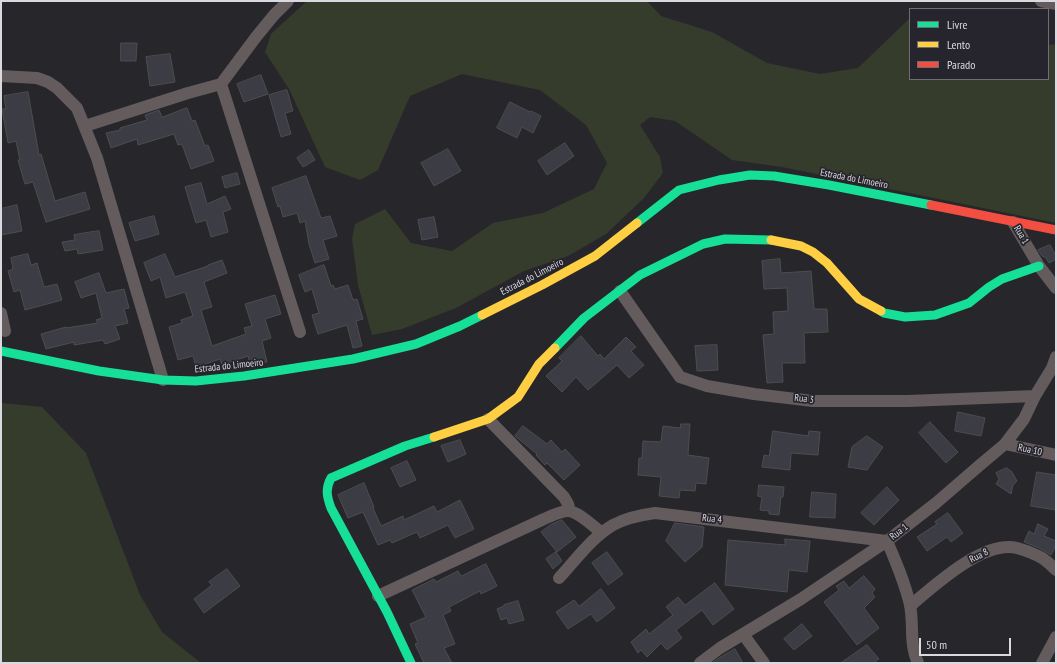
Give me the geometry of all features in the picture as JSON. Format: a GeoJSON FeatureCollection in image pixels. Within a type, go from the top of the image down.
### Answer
{"type":"FeatureCollection","features":[{"type":"Feature","properties":{"kind":"street"},"geometry":{"type":"LineString","coordinates":[[84,126],[221,84],[256,37],[288,1]]}},
{"type":"Feature","properties":{"kind":"street"},"geometry":{"type":"LineString","coordinates":[[1041,1],[1056,4]]}},
{"type":"Feature","properties":{"kind":"street"},"geometry":{"type":"LineString","coordinates":[[1,76],[37,78],[48,82],[57,88],[77,108],[97,158],[163,380]]}},
{"type":"Feature","properties":{"kind":"street"},"geometry":{"type":"LineString","coordinates":[[221,84],[300,332]]}},
{"type":"Feature","properties":{"kind":"street","name":"Estrada do Limoeiro"},"geometry":{"type":"LineString","coordinates":[[1,351],[100,371],[163,380],[196,381],[244,376],[352,359],[416,344],[460,326],[595,256],[679,190],[719,180],[750,175],[774,176],[829,185],[1056,230]]}},
{"type":"Feature","properties":{"kind":"street","name":"Rua 1"},"geometry":{"type":"LineString","coordinates":[[1013,222],[1039,266],[1056,288]]}},
{"type":"Feature","properties":{"kind":"street"},"geometry":{"type":"LineString","coordinates":[[411,663],[378,596],[331,508],[326,496],[326,486],[331,478],[405,446],[452,432],[488,419],[518,397],[539,364],[584,318],[640,275],[703,244],[725,239],[771,240],[801,246],[813,252],[827,263],[859,299],[884,313],[905,317],[935,315],[969,303],[1002,279],[1039,266]]}},
{"type":"Feature","properties":{"kind":"street","name":"Rua 3"},"geometry":{"type":"LineString","coordinates":[[620,291],[680,377],[707,386],[754,394],[813,401],[908,401],[1035,396]]}},
{"type":"Feature","properties":{"kind":"street"},"geometry":{"type":"LineString","coordinates":[[1,313],[5,331]]}},
{"type":"Feature","properties":{"kind":"street","name":"Rua 1"},"geometry":{"type":"LineString","coordinates":[[700,663],[720,648],[801,599],[887,541],[936,503],[1005,444],[1024,419],[1035,396],[1052,368],[1056,357]]}},
{"type":"Feature","properties":{"kind":"street"},"geometry":{"type":"LineString","coordinates":[[488,419],[564,498],[570,511]]}},
{"type":"Feature","properties":{"kind":"street","name":"Rua 10"},"geometry":{"type":"LineString","coordinates":[[1005,444],[1056,455]]}},
{"type":"Feature","properties":{"kind":"street"},"geometry":{"type":"LineString","coordinates":[[378,596],[544,519],[563,512],[570,511],[578,515],[602,533]]}},
{"type":"Feature","properties":{"kind":"street","name":"Rua 4"},"geometry":{"type":"LineString","coordinates":[[559,578],[602,533],[613,525],[627,519],[655,513],[887,541]]}},
{"type":"Feature","properties":{"kind":"street"},"geometry":{"type":"LineString","coordinates":[[887,541],[897,564],[910,606],[913,647],[918,663]]}},
{"type":"Feature","properties":{"kind":"street","name":"Rua 8"},"geometry":{"type":"LineString","coordinates":[[910,606],[954,571],[980,554],[996,548],[1016,547],[1042,558],[1056,570]]}},
{"type":"Feature","properties":{"kind":"street"},"geometry":{"type":"LineString","coordinates":[[743,634],[764,663]]}},
{"type":"Feature","properties":{"kind":"street"},"geometry":{"type":"LineString","coordinates":[[1042,663],[1056,637]]}},
{"type":"Feature","properties":{"kind":"green space"},"geometry":{"type":"Polygon","coordinates":[[[307,1],[647,1],[661,16],[712,32],[767,63],[820,74],[858,68],[909,19],[909,80],[1049,80],[1049,45],[1056,44],[1056,223],[782,167],[732,160],[675,121],[650,117],[640,125],[660,157],[663,173],[644,198],[606,234],[568,256],[524,271],[456,308],[402,329],[372,335],[358,285],[352,239],[355,224],[385,209],[411,243],[452,251],[493,223],[543,213],[594,189],[607,163],[586,125],[540,90],[462,74],[410,96],[378,170],[360,180],[325,167],[289,89],[265,52],[271,34],[307,1]]]}},
{"type":"Feature","properties":{"kind":"green space"},"geometry":{"type":"Polygon","coordinates":[[[1,403],[42,407],[86,453],[140,595],[162,632],[201,663],[1,663],[1,403]]]}},
{"type":"Feature","properties":{"kind":"building"},"geometry":{"type":"Polygon","coordinates":[[[121,43],[137,43],[136,61],[121,61],[121,43]]]}},
{"type":"Feature","properties":{"kind":"building"},"geometry":{"type":"Polygon","coordinates":[[[170,54],[175,82],[150,86],[146,57],[170,54]]]}},
{"type":"Feature","properties":{"kind":"building"},"geometry":{"type":"Polygon","coordinates":[[[261,75],[268,94],[244,102],[237,84],[261,75]]]}},
{"type":"Feature","properties":{"kind":"building"},"geometry":{"type":"Polygon","coordinates":[[[287,90],[293,111],[285,113],[291,134],[281,137],[269,95],[287,90]]]}},
{"type":"Feature","properties":{"kind":"building"},"geometry":{"type":"Polygon","coordinates":[[[28,92],[39,155],[41,154],[55,201],[85,192],[90,209],[46,222],[33,182],[25,184],[18,160],[20,160],[16,141],[8,143],[2,109],[6,109],[4,96],[28,92]]]}},
{"type":"Feature","properties":{"kind":"building"},"geometry":{"type":"Polygon","coordinates":[[[510,102],[541,116],[533,133],[522,127],[517,138],[497,128],[510,102]]]}},
{"type":"Feature","properties":{"kind":"building"},"geometry":{"type":"Polygon","coordinates":[[[187,108],[192,121],[195,120],[205,146],[208,145],[214,161],[191,169],[183,147],[181,144],[178,145],[174,134],[138,145],[137,139],[111,148],[106,133],[120,130],[120,128],[147,120],[145,115],[159,110],[162,117],[187,108]]]}},
{"type":"Feature","properties":{"kind":"building"},"geometry":{"type":"Polygon","coordinates":[[[565,143],[574,156],[547,175],[538,161],[565,143]]]}},
{"type":"Feature","properties":{"kind":"building"},"geometry":{"type":"Polygon","coordinates":[[[448,149],[461,171],[434,186],[421,163],[448,149]]]}},
{"type":"Feature","properties":{"kind":"building"},"geometry":{"type":"Polygon","coordinates":[[[309,150],[315,160],[303,167],[297,158],[309,150]]]}},
{"type":"Feature","properties":{"kind":"building"},"geometry":{"type":"Polygon","coordinates":[[[237,173],[240,184],[225,188],[222,177],[237,173]]]}},
{"type":"Feature","properties":{"kind":"building"},"geometry":{"type":"Polygon","coordinates":[[[306,176],[321,218],[330,216],[337,236],[323,240],[329,259],[315,263],[309,244],[305,221],[300,223],[297,213],[283,217],[272,188],[306,176]]]}},
{"type":"Feature","properties":{"kind":"building"},"geometry":{"type":"Polygon","coordinates":[[[201,183],[207,204],[225,196],[231,209],[223,212],[228,232],[211,237],[206,220],[196,223],[185,187],[201,183]]]}},
{"type":"Feature","properties":{"kind":"building"},"geometry":{"type":"Polygon","coordinates":[[[17,205],[22,231],[1,235],[1,209],[17,205]]]}},
{"type":"Feature","properties":{"kind":"building"},"geometry":{"type":"Polygon","coordinates":[[[154,216],[159,234],[135,241],[129,223],[154,216]]]}},
{"type":"Feature","properties":{"kind":"building"},"geometry":{"type":"Polygon","coordinates":[[[434,217],[438,237],[422,240],[418,220],[434,217]]]}},
{"type":"Feature","properties":{"kind":"building"},"geometry":{"type":"Polygon","coordinates":[[[99,231],[103,250],[78,254],[77,249],[65,251],[62,242],[75,240],[74,235],[99,231]]]}},
{"type":"Feature","properties":{"kind":"building"},"geometry":{"type":"Polygon","coordinates":[[[1050,245],[1056,259],[1049,263],[1038,250],[1050,245]]]}},
{"type":"Feature","properties":{"kind":"building"},"geometry":{"type":"Polygon","coordinates":[[[28,254],[31,265],[37,263],[44,287],[57,284],[62,300],[25,310],[20,290],[14,292],[8,271],[13,269],[11,258],[28,254]]]}},
{"type":"Feature","properties":{"kind":"building"},"geometry":{"type":"Polygon","coordinates":[[[165,254],[175,277],[222,260],[227,273],[204,282],[212,307],[201,310],[212,346],[246,334],[244,328],[252,326],[245,304],[275,295],[281,314],[265,319],[271,338],[262,341],[267,362],[250,364],[248,356],[222,365],[220,359],[196,367],[193,356],[178,360],[169,327],[182,323],[181,320],[193,316],[185,292],[166,298],[160,277],[151,281],[144,263],[165,254]]]}},
{"type":"Feature","properties":{"kind":"building"},"geometry":{"type":"Polygon","coordinates":[[[780,259],[781,273],[811,271],[814,309],[827,309],[828,332],[804,333],[805,363],[782,363],[783,382],[767,383],[763,335],[774,334],[773,312],[788,311],[787,288],[764,289],[762,261],[780,259]]]}},
{"type":"Feature","properties":{"kind":"building"},"geometry":{"type":"Polygon","coordinates":[[[324,265],[331,286],[333,285],[335,289],[348,285],[353,300],[357,299],[363,319],[356,321],[362,346],[353,348],[347,325],[318,334],[312,315],[319,313],[312,289],[305,292],[299,275],[324,265]]]}},
{"type":"Feature","properties":{"kind":"building"},"geometry":{"type":"Polygon","coordinates":[[[99,273],[106,293],[124,289],[129,308],[124,309],[128,323],[115,326],[120,339],[105,344],[103,340],[74,345],[74,342],[46,349],[41,334],[66,327],[98,323],[96,320],[102,318],[96,293],[81,298],[75,282],[99,273]]]}},
{"type":"Feature","properties":{"kind":"building"},"geometry":{"type":"Polygon","coordinates":[[[581,336],[598,356],[600,354],[604,359],[626,337],[636,347],[631,351],[644,365],[629,378],[617,365],[588,390],[576,377],[562,392],[546,376],[562,361],[559,358],[581,336]]]}},
{"type":"Feature","properties":{"kind":"building"},"geometry":{"type":"Polygon","coordinates":[[[717,345],[718,370],[697,371],[695,346],[717,345]]]}},
{"type":"Feature","properties":{"kind":"building"},"geometry":{"type":"Polygon","coordinates":[[[958,412],[985,418],[981,436],[955,431],[958,412]]]}},
{"type":"Feature","properties":{"kind":"building"},"geometry":{"type":"Polygon","coordinates":[[[930,422],[958,452],[946,463],[919,433],[930,422]]]}},
{"type":"Feature","properties":{"kind":"building"},"geometry":{"type":"Polygon","coordinates":[[[681,424],[690,424],[688,455],[709,458],[706,484],[696,483],[695,491],[680,490],[679,498],[659,496],[661,477],[638,475],[639,458],[642,458],[643,441],[661,442],[663,426],[680,428],[681,424]]]}},
{"type":"Feature","properties":{"kind":"building"},"geometry":{"type":"Polygon","coordinates":[[[523,426],[547,444],[551,440],[562,452],[565,449],[580,465],[564,480],[547,463],[545,465],[536,455],[537,454],[515,436],[523,426]]]}},
{"type":"Feature","properties":{"kind":"building"},"geometry":{"type":"Polygon","coordinates":[[[773,431],[808,436],[809,431],[820,432],[818,455],[791,453],[790,470],[762,467],[764,455],[769,456],[773,431]]]}},
{"type":"Feature","properties":{"kind":"building"},"geometry":{"type":"Polygon","coordinates":[[[867,436],[883,447],[867,470],[848,467],[852,447],[867,436]]]}},
{"type":"Feature","properties":{"kind":"building"},"geometry":{"type":"Polygon","coordinates":[[[460,440],[466,454],[448,462],[441,446],[460,440]]]}},
{"type":"Feature","properties":{"kind":"building"},"geometry":{"type":"Polygon","coordinates":[[[407,461],[416,480],[400,487],[391,468],[407,461]]]}},
{"type":"Feature","properties":{"kind":"building"},"geometry":{"type":"Polygon","coordinates":[[[1007,468],[1012,472],[1017,481],[1013,485],[1011,494],[996,484],[999,479],[996,473],[1007,468]]]}},
{"type":"Feature","properties":{"kind":"building"},"geometry":{"type":"Polygon","coordinates":[[[1037,472],[1056,475],[1056,510],[1031,506],[1037,472]]]}},
{"type":"Feature","properties":{"kind":"building"},"geometry":{"type":"Polygon","coordinates":[[[364,483],[381,526],[403,516],[404,520],[434,506],[437,512],[460,500],[474,529],[455,538],[448,525],[420,538],[417,532],[392,543],[390,540],[378,545],[363,512],[348,518],[338,495],[364,483]]]}},
{"type":"Feature","properties":{"kind":"building"},"geometry":{"type":"Polygon","coordinates":[[[759,485],[784,487],[779,515],[769,514],[769,511],[760,510],[762,497],[758,496],[759,485]]]}},
{"type":"Feature","properties":{"kind":"building"},"geometry":{"type":"Polygon","coordinates":[[[887,487],[899,500],[874,525],[861,513],[887,487]]]}},
{"type":"Feature","properties":{"kind":"building"},"geometry":{"type":"Polygon","coordinates":[[[812,492],[836,494],[835,518],[810,517],[812,492]]]}},
{"type":"Feature","properties":{"kind":"building"},"geometry":{"type":"Polygon","coordinates":[[[948,513],[963,533],[951,542],[947,537],[927,551],[917,537],[937,524],[935,522],[948,513]]]}},
{"type":"Feature","properties":{"kind":"building"},"geometry":{"type":"Polygon","coordinates":[[[562,520],[576,537],[557,552],[541,532],[550,525],[562,520]]]}},
{"type":"Feature","properties":{"kind":"building"},"geometry":{"type":"Polygon","coordinates":[[[675,523],[704,527],[702,547],[685,562],[666,541],[675,523]]]}},
{"type":"Feature","properties":{"kind":"building"},"geometry":{"type":"Polygon","coordinates":[[[1038,524],[1048,529],[1044,536],[1056,541],[1056,545],[1051,555],[1024,542],[1029,531],[1034,534],[1038,524]]]}},
{"type":"Feature","properties":{"kind":"building"},"geometry":{"type":"Polygon","coordinates":[[[785,539],[810,541],[807,572],[789,570],[787,592],[725,585],[728,540],[785,545],[785,539]]]}},
{"type":"Feature","properties":{"kind":"building"},"geometry":{"type":"Polygon","coordinates":[[[556,552],[562,561],[553,569],[546,559],[556,552]]]}},
{"type":"Feature","properties":{"kind":"building"},"geometry":{"type":"Polygon","coordinates":[[[607,552],[623,574],[608,585],[592,563],[607,552]]]}},
{"type":"Feature","properties":{"kind":"building"},"geometry":{"type":"Polygon","coordinates":[[[486,564],[497,586],[481,594],[480,591],[449,607],[451,611],[443,615],[455,644],[444,648],[452,663],[424,663],[415,644],[418,643],[410,624],[426,617],[412,590],[434,579],[436,582],[458,571],[461,576],[486,564]]]}},
{"type":"Feature","properties":{"kind":"building"},"geometry":{"type":"Polygon","coordinates":[[[227,569],[240,586],[204,613],[194,599],[212,585],[209,582],[227,569]]]}},
{"type":"Feature","properties":{"kind":"building"},"geometry":{"type":"Polygon","coordinates":[[[864,576],[875,589],[872,593],[875,597],[864,608],[879,628],[857,645],[824,602],[839,590],[836,586],[844,581],[849,588],[864,576]]]}},
{"type":"Feature","properties":{"kind":"building"},"geometry":{"type":"Polygon","coordinates":[[[715,583],[734,609],[713,625],[702,610],[676,630],[682,638],[667,650],[661,643],[647,657],[641,650],[638,653],[631,642],[646,629],[649,634],[673,615],[666,607],[678,597],[685,605],[715,583]]]}},
{"type":"Feature","properties":{"kind":"building"},"geometry":{"type":"Polygon","coordinates":[[[601,589],[615,608],[597,622],[591,614],[568,629],[556,612],[574,600],[579,606],[601,589]]]}},
{"type":"Feature","properties":{"kind":"building"},"geometry":{"type":"Polygon","coordinates":[[[518,601],[524,620],[509,624],[507,618],[501,620],[497,609],[504,605],[518,601]]]}},
{"type":"Feature","properties":{"kind":"building"},"geometry":{"type":"Polygon","coordinates":[[[802,624],[812,636],[794,650],[784,639],[802,624]]]}},
{"type":"Feature","properties":{"kind":"building"},"geometry":{"type":"Polygon","coordinates":[[[867,645],[879,659],[873,663],[841,663],[867,645]]]}},
{"type":"Feature","properties":{"kind":"building"},"geometry":{"type":"Polygon","coordinates":[[[735,649],[743,663],[712,663],[719,658],[735,649]]]}},
{"type":"Feature","properties":{"kind":"traffic: fast"},"geometry":{"type":"LineString","coordinates":[[637,223],[679,190],[719,180],[750,175],[774,176],[829,185],[931,205]]}},
{"type":"Feature","properties":{"kind":"traffic: fast"},"geometry":{"type":"LineString","coordinates":[[555,348],[584,318],[640,275],[703,244],[725,239],[771,240]]}},
{"type":"Feature","properties":{"kind":"traffic: fast"},"geometry":{"type":"LineString","coordinates":[[881,311],[884,313],[905,317],[935,315],[969,303],[1002,279],[1039,266]]}},
{"type":"Feature","properties":{"kind":"traffic: fast"},"geometry":{"type":"LineString","coordinates":[[1,351],[99,371],[163,380],[196,381],[244,376],[353,359],[416,344],[460,326],[482,315]]}},
{"type":"Feature","properties":{"kind":"traffic: fast"},"geometry":{"type":"LineString","coordinates":[[411,663],[387,612],[331,508],[327,489],[331,478],[405,446],[434,437]]}},
{"type":"Feature","properties":{"kind":"traffic: slow"},"geometry":{"type":"LineString","coordinates":[[482,315],[595,256],[637,223]]}},
{"type":"Feature","properties":{"kind":"traffic: slow"},"geometry":{"type":"LineString","coordinates":[[771,240],[801,246],[813,252],[827,263],[859,299],[881,311]]}},
{"type":"Feature","properties":{"kind":"traffic: slow"},"geometry":{"type":"LineString","coordinates":[[434,437],[488,419],[518,397],[539,364],[555,348]]}},
{"type":"Feature","properties":{"kind":"traffic: jam"},"geometry":{"type":"LineString","coordinates":[[931,205],[1056,230]]}}]}
